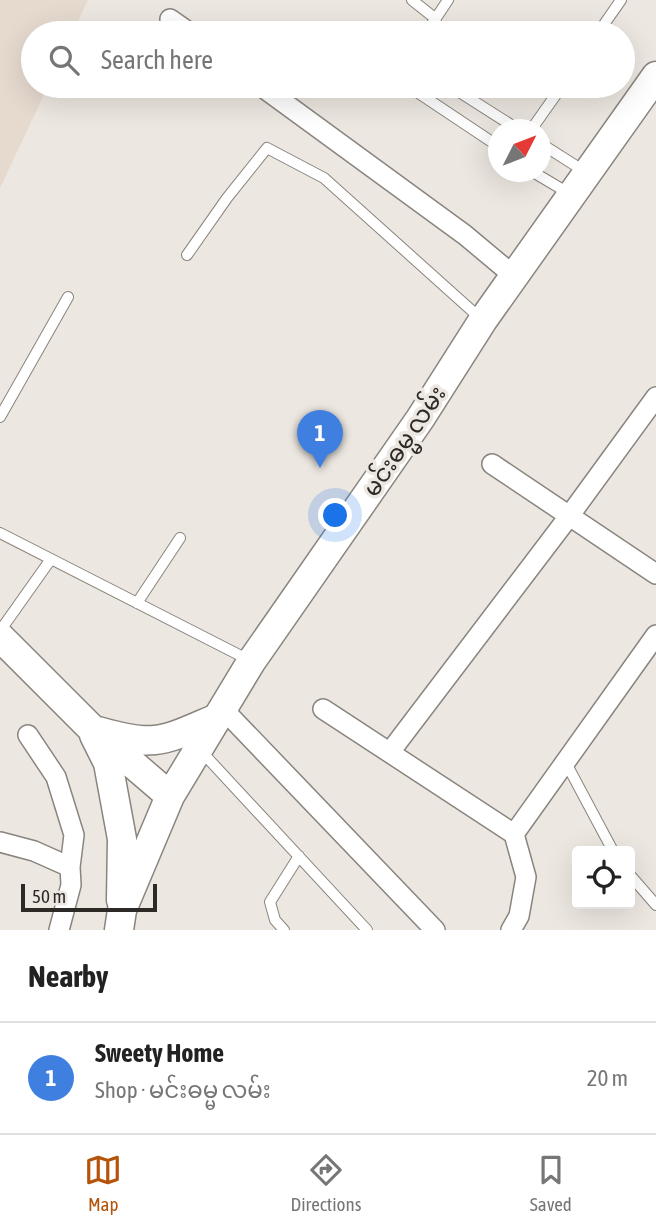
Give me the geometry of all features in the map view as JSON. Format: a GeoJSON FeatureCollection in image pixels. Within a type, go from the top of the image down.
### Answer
{"type":"FeatureCollection","features":[{"type":"Feature","properties":{"kind":"main road","name":"မင်းဓမ္မ လမ်း"},"geometry":{"type":"LineString","coordinates":[[120,920],[170,796],[251,662],[420,419],[483,320],[656,76]]}},
{"type":"Feature","properties":{"kind":"main road"},"geometry":{"type":"LineString","coordinates":[[0,638],[92,729],[170,796]]}},
{"type":"Feature","properties":{"kind":"main road"},"geometry":{"type":"LineString","coordinates":[[92,729],[126,739],[165,740],[220,713]]}},
{"type":"Feature","properties":{"kind":"main road"},"geometry":{"type":"LineString","coordinates":[[92,729],[108,763],[122,839],[120,920]]}},
{"type":"Feature","properties":{"kind":"street"},"geometry":{"type":"LineString","coordinates":[[277,98],[465,235],[514,276]]}},
{"type":"Feature","properties":{"kind":"street"},"geometry":{"type":"LineString","coordinates":[[390,752],[656,397]]}},
{"type":"Feature","properties":{"kind":"street"},"geometry":{"type":"LineString","coordinates":[[492,464],[656,574]]}},
{"type":"Feature","properties":{"kind":"street"},"geometry":{"type":"LineString","coordinates":[[514,834],[656,635]]}},
{"type":"Feature","properties":{"kind":"street"},"geometry":{"type":"LineString","coordinates":[[323,709],[514,834],[526,877],[519,916],[511,930]]}},
{"type":"Feature","properties":{"kind":"street"},"geometry":{"type":"LineString","coordinates":[[220,713],[435,930]]}},
{"type":"Feature","properties":{"kind":"street"},"geometry":{"type":"LineString","coordinates":[[29,735],[56,777],[74,835],[71,885],[59,930]]}},
{"type":"Feature","properties":{"kind":"street"},"geometry":{"type":"LineString","coordinates":[[0,842],[34,851],[70,867]]}},
{"type":"Feature","properties":{"kind":"lane"},"geometry":{"type":"LineString","coordinates":[[412,0],[436,19],[448,0]]}},
{"type":"Feature","properties":{"kind":"lane"},"geometry":{"type":"LineString","coordinates":[[606,21],[621,0]]}},
{"type":"Feature","properties":{"kind":"lane"},"geometry":{"type":"LineString","coordinates":[[426,98],[488,139]]}},
{"type":"Feature","properties":{"kind":"lane"},"geometry":{"type":"LineString","coordinates":[[469,98],[502,119]]}},
{"type":"Feature","properties":{"kind":"lane"},"geometry":{"type":"LineString","coordinates":[[539,119],[554,98]]}},
{"type":"Feature","properties":{"kind":"lane"},"geometry":{"type":"LineString","coordinates":[[187,255],[227,198],[268,148],[324,178],[483,320]]}},
{"type":"Feature","properties":{"kind":"lane"},"geometry":{"type":"LineString","coordinates":[[551,154],[578,183]]}},
{"type":"Feature","properties":{"kind":"lane"},"geometry":{"type":"LineString","coordinates":[[551,176],[578,183]]}},
{"type":"Feature","properties":{"kind":"lane"},"geometry":{"type":"LineString","coordinates":[[0,417],[68,297]]}},
{"type":"Feature","properties":{"kind":"lane"},"geometry":{"type":"LineString","coordinates":[[0,533],[251,662]]}},
{"type":"Feature","properties":{"kind":"lane"},"geometry":{"type":"LineString","coordinates":[[137,603],[180,538]]}},
{"type":"Feature","properties":{"kind":"lane"},"geometry":{"type":"LineString","coordinates":[[0,631],[51,559]]}},
{"type":"Feature","properties":{"kind":"lane"},"geometry":{"type":"LineString","coordinates":[[198,748],[368,930]]}},
{"type":"Feature","properties":{"kind":"lane"},"geometry":{"type":"LineString","coordinates":[[565,762],[610,846]]}},
{"type":"Feature","properties":{"kind":"lane"},"geometry":{"type":"LineString","coordinates":[[284,930],[275,920],[270,902],[299,856]]}},
{"type":"Feature","properties":{"kind":"lane"},"geometry":{"type":"LineString","coordinates":[[635,881],[656,905]]}},
{"type":"Feature","properties":{"kind":"shaded area"},"geometry":{"type":"Polygon","coordinates":[[[0,0],[88,0],[78,21],[21,21],[21,98],[42,98],[0,188],[0,0]]]}},
{"type":"Feature","properties":{"kind":"place","name":"Sweety Home"},"geometry":{"type":"Point","coordinates":[320,468]}}]}
